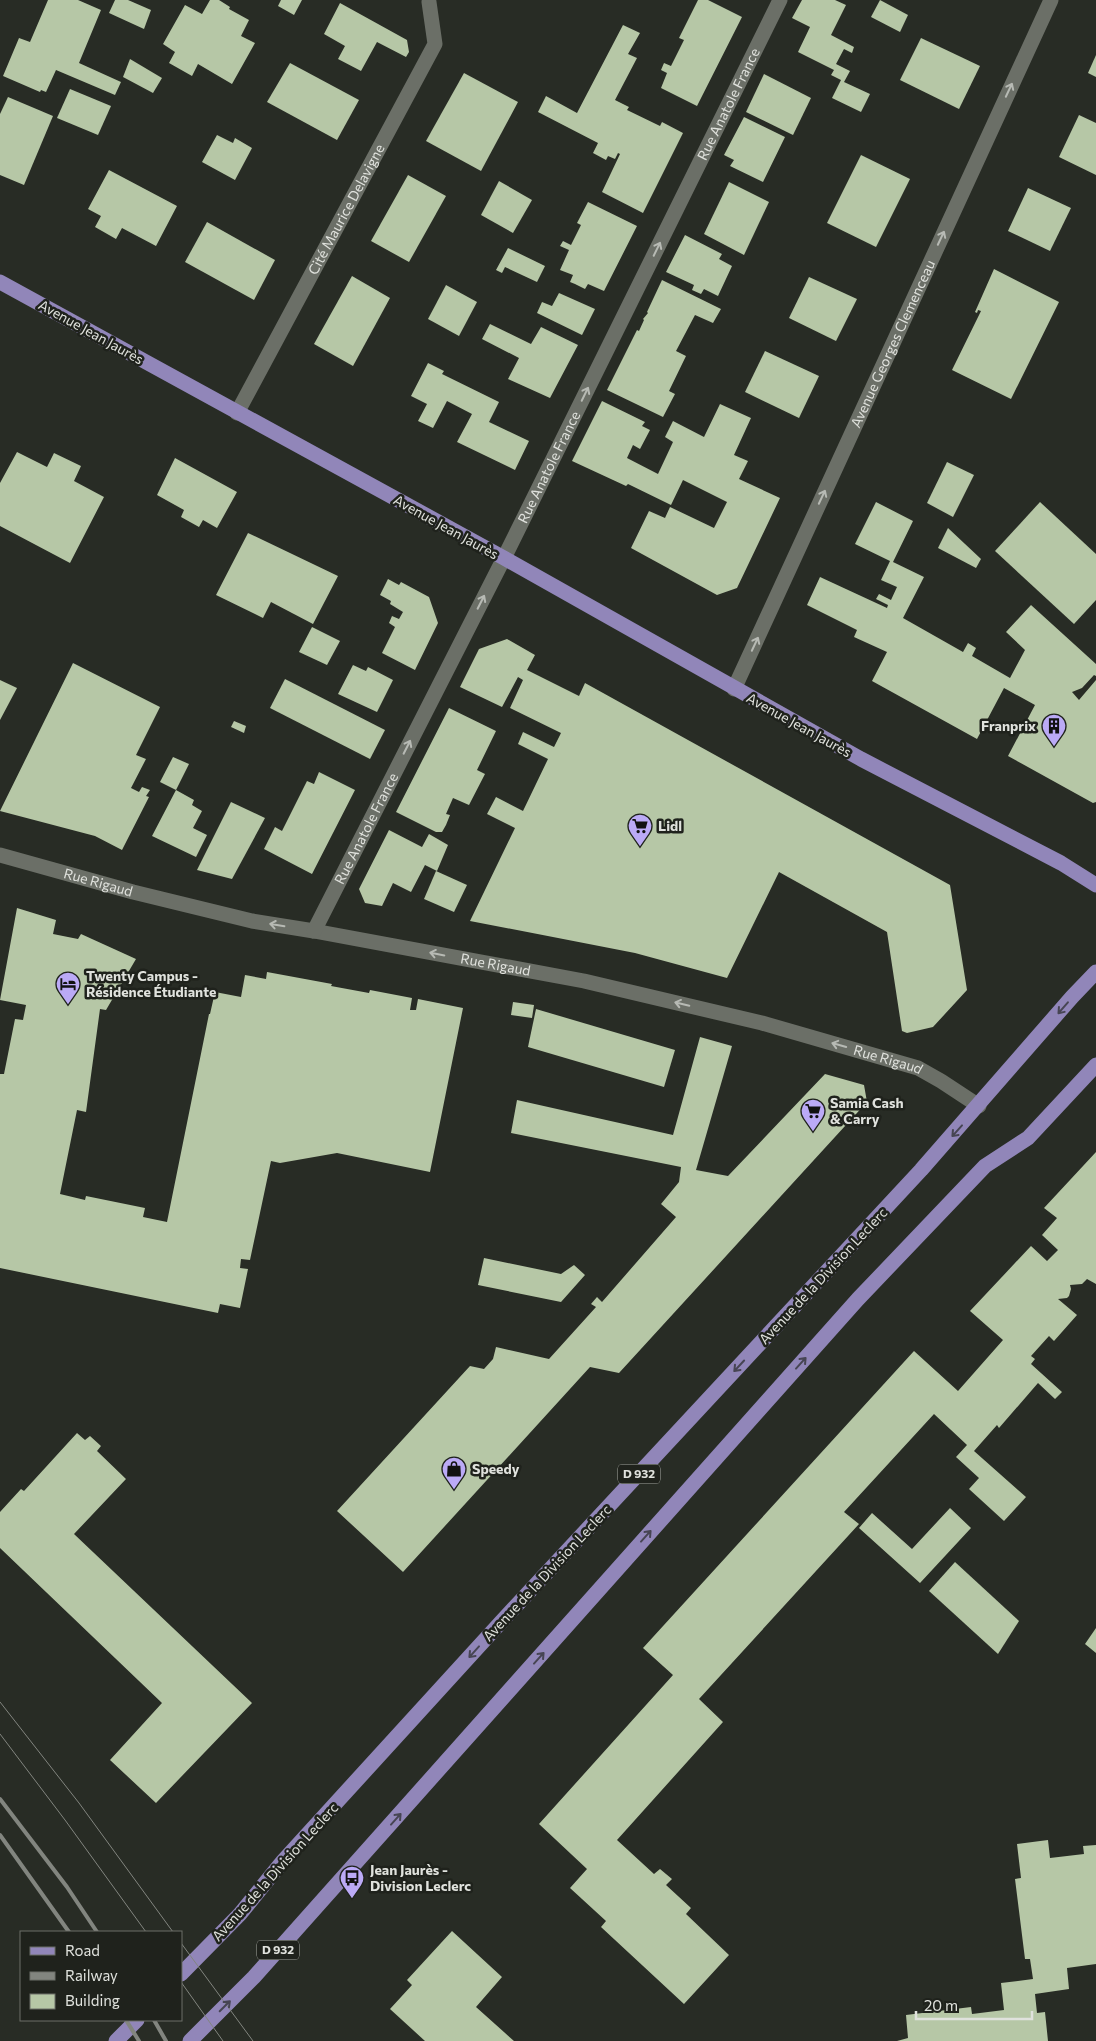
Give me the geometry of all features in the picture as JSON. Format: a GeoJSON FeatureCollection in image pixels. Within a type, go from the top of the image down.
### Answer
{"type":"FeatureCollection","features":[{"type":"Feature","properties":{"kind":"main road","name":"Avenue Jean Jaurès"},"geometry":{"type":"LineString","coordinates":[[0,282],[504,558],[734,689],[1061,863],[1096,885]]}},
{"type":"Feature","properties":{"kind":"main road","name":"Avenue de la Division Leclerc"},"geometry":{"type":"LineString","coordinates":[[182,1973],[240,1914],[283,1861],[979,1106],[1072,997],[1096,972]]}},
{"type":"Feature","properties":{"kind":"main road","name":"D 932"},"geometry":{"type":"LineString","coordinates":[[190,2041],[280,1948],[858,1299],[985,1166],[1028,1138],[1096,1065]]}},
{"type":"Feature","properties":{"kind":"main road"},"geometry":{"type":"LineString","coordinates":[[116,2041],[136,2021]]}},
{"type":"Feature","properties":{"kind":"street","name":"Rue Anatole France"},"geometry":{"type":"LineString","coordinates":[[314,931],[504,558],[780,0]]}},
{"type":"Feature","properties":{"kind":"street","name":"Avenue Georges Clemenceau"},"geometry":{"type":"LineString","coordinates":[[734,689],[1051,0]]}},
{"type":"Feature","properties":{"kind":"street","name":"Cité Maurice Delavigne"},"geometry":{"type":"LineString","coordinates":[[237,413],[435,44],[429,2]]}},
{"type":"Feature","properties":{"kind":"street","name":"Rue Rigaud"},"geometry":{"type":"LineString","coordinates":[[0,855],[132,892],[252,921],[584,981],[762,1023],[918,1068],[942,1081],[979,1106]]}},
{"type":"Feature","properties":{"kind":"building"},"geometry":{"type":"Polygon","coordinates":[[[48,0],[78,0],[101,10],[79,63],[121,82],[115,95],[56,70],[46,92],[41,90],[40,92],[3,76],[19,38],[30,42],[48,0]]]}},
{"type":"Feature","properties":{"kind":"building"},"geometry":{"type":"Polygon","coordinates":[[[115,0],[128,0],[151,10],[144,29],[109,13],[115,0]]]}},
{"type":"Feature","properties":{"kind":"building"},"geometry":{"type":"Polygon","coordinates":[[[210,0],[219,0],[230,7],[229,9],[249,20],[241,36],[255,43],[232,84],[198,64],[192,76],[169,63],[175,52],[163,44],[185,5],[202,14],[210,0]]]}},
{"type":"Feature","properties":{"kind":"building"},"geometry":{"type":"Polygon","coordinates":[[[281,0],[302,0],[294,15],[278,6],[281,0]]]}},
{"type":"Feature","properties":{"kind":"building"},"geometry":{"type":"Polygon","coordinates":[[[698,0],[708,0],[742,17],[697,106],[661,88],[667,73],[661,70],[664,63],[671,66],[684,40],[679,38],[698,0]]]}},
{"type":"Feature","properties":{"kind":"building"},"geometry":{"type":"Polygon","coordinates":[[[802,0],[835,0],[846,5],[831,35],[854,47],[852,53],[844,49],[836,64],[850,71],[844,82],[870,94],[861,112],[832,98],[841,80],[831,75],[834,70],[798,52],[810,27],[792,18],[802,0]]]}},
{"type":"Feature","properties":{"kind":"building"},"geometry":{"type":"Polygon","coordinates":[[[880,0],[908,15],[900,32],[871,17],[880,0]]]}},
{"type":"Feature","properties":{"kind":"building"},"geometry":{"type":"Polygon","coordinates":[[[340,3],[407,40],[409,52],[406,57],[377,42],[361,71],[338,59],[345,46],[324,34],[340,3]]]}},
{"type":"Feature","properties":{"kind":"building"},"geometry":{"type":"Polygon","coordinates":[[[623,25],[640,33],[628,54],[637,58],[615,100],[629,107],[627,110],[660,126],[662,122],[683,133],[643,213],[602,192],[620,154],[618,153],[615,159],[608,156],[606,160],[593,153],[598,143],[538,112],[546,96],[577,113],[623,25]]]}},
{"type":"Feature","properties":{"kind":"building"},"geometry":{"type":"Polygon","coordinates":[[[921,38],[980,66],[959,109],[900,80],[921,38]]]}},
{"type":"Feature","properties":{"kind":"building"},"geometry":{"type":"Polygon","coordinates":[[[1096,55],[1096,77],[1088,73],[1096,55]]]}},
{"type":"Feature","properties":{"kind":"building"},"geometry":{"type":"Polygon","coordinates":[[[130,59],[162,78],[153,93],[123,77],[130,59]]]}},
{"type":"Feature","properties":{"kind":"building"},"geometry":{"type":"Polygon","coordinates":[[[290,63],[359,100],[337,140],[267,102],[290,63]]]}},
{"type":"Feature","properties":{"kind":"building"},"geometry":{"type":"Polygon","coordinates":[[[464,73],[518,102],[481,171],[426,141],[464,73]]]}},
{"type":"Feature","properties":{"kind":"building"},"geometry":{"type":"Polygon","coordinates":[[[764,74],[811,98],[793,135],[746,112],[764,74]]]}},
{"type":"Feature","properties":{"kind":"building"},"geometry":{"type":"Polygon","coordinates":[[[70,89],[111,106],[98,135],[57,118],[70,89]]]}},
{"type":"Feature","properties":{"kind":"building"},"geometry":{"type":"Polygon","coordinates":[[[8,97],[53,116],[24,185],[0,175],[0,114],[8,97]]]}},
{"type":"Feature","properties":{"kind":"building"},"geometry":{"type":"Polygon","coordinates":[[[1079,115],[1096,123],[1096,175],[1059,157],[1079,115]]]}},
{"type":"Feature","properties":{"kind":"building"},"geometry":{"type":"Polygon","coordinates":[[[744,117],[785,137],[763,182],[730,166],[734,160],[724,155],[744,117]]]}},
{"type":"Feature","properties":{"kind":"building"},"geometry":{"type":"Polygon","coordinates":[[[217,135],[233,143],[235,138],[252,148],[235,180],[202,162],[217,135]]]}},
{"type":"Feature","properties":{"kind":"building"},"geometry":{"type":"Polygon","coordinates":[[[861,155],[910,179],[876,247],[827,223],[861,155]]]}},
{"type":"Feature","properties":{"kind":"building"},"geometry":{"type":"Polygon","coordinates":[[[109,170],[177,206],[156,246],[122,228],[116,239],[95,227],[101,216],[88,209],[109,170]]]}},
{"type":"Feature","properties":{"kind":"building"},"geometry":{"type":"Polygon","coordinates":[[[408,175],[446,196],[409,262],[371,241],[408,175]]]}},
{"type":"Feature","properties":{"kind":"building"},"geometry":{"type":"Polygon","coordinates":[[[499,181],[532,200],[513,233],[481,215],[499,181]]]}},
{"type":"Feature","properties":{"kind":"building"},"geometry":{"type":"Polygon","coordinates":[[[729,182],[769,202],[744,255],[704,234],[729,182]]]}},
{"type":"Feature","properties":{"kind":"building"},"geometry":{"type":"Polygon","coordinates":[[[1028,188],[1071,208],[1050,251],[1008,231],[1028,188]]]}},
{"type":"Feature","properties":{"kind":"building"},"geometry":{"type":"Polygon","coordinates":[[[588,202],[637,226],[604,291],[588,284],[585,289],[570,282],[573,275],[560,270],[569,250],[560,246],[563,241],[571,245],[581,225],[577,223],[588,202]]]}},
{"type":"Feature","properties":{"kind":"building"},"geometry":{"type":"Polygon","coordinates":[[[207,222],[275,260],[254,300],[185,262],[207,222]]]}},
{"type":"Feature","properties":{"kind":"building"},"geometry":{"type":"Polygon","coordinates":[[[685,235],[722,254],[719,259],[732,266],[718,296],[704,289],[701,294],[692,290],[694,285],[666,272],[685,235]]]}},
{"type":"Feature","properties":{"kind":"building"},"geometry":{"type":"Polygon","coordinates":[[[508,248],[545,266],[537,282],[505,267],[502,273],[496,270],[508,248]]]}},
{"type":"Feature","properties":{"kind":"building"},"geometry":{"type":"Polygon","coordinates":[[[994,269],[1059,302],[1011,399],[952,370],[981,311],[975,312],[994,269]]]}},
{"type":"Feature","properties":{"kind":"building"},"geometry":{"type":"Polygon","coordinates":[[[352,276],[390,298],[353,366],[314,344],[352,276]]]}},
{"type":"Feature","properties":{"kind":"building"},"geometry":{"type":"Polygon","coordinates":[[[809,277],[857,299],[836,341],[789,318],[809,277]]]}},
{"type":"Feature","properties":{"kind":"building"},"geometry":{"type":"Polygon","coordinates":[[[662,280],[721,309],[713,323],[695,315],[676,351],[686,356],[669,391],[675,394],[663,417],[607,390],[637,330],[639,331],[643,319],[648,313],[662,280]]]}},
{"type":"Feature","properties":{"kind":"building"},"geometry":{"type":"Polygon","coordinates":[[[446,285],[477,302],[459,336],[428,319],[446,285]]]}},
{"type":"Feature","properties":{"kind":"building"},"geometry":{"type":"Polygon","coordinates":[[[559,293],[595,309],[582,335],[537,313],[542,302],[552,306],[559,293]]]}},
{"type":"Feature","properties":{"kind":"building"},"geometry":{"type":"Polygon","coordinates":[[[490,324],[531,344],[541,327],[578,345],[550,398],[508,379],[519,358],[482,339],[490,324]]]}},
{"type":"Feature","properties":{"kind":"building"},"geometry":{"type":"Polygon","coordinates":[[[765,351],[819,376],[799,418],[745,392],[765,351]]]}},
{"type":"Feature","properties":{"kind":"building"},"geometry":{"type":"Polygon","coordinates":[[[428,363],[444,371],[442,374],[499,402],[489,422],[529,441],[515,470],[457,442],[472,414],[447,401],[433,428],[418,421],[427,404],[411,396],[428,363]]]}},
{"type":"Feature","properties":{"kind":"building"},"geometry":{"type":"Polygon","coordinates":[[[602,401],[645,422],[642,426],[650,430],[640,449],[633,445],[627,458],[658,474],[673,442],[665,437],[673,421],[704,437],[720,404],[751,418],[734,455],[748,461],[739,479],[780,498],[737,588],[717,595],[631,548],[649,511],[665,518],[670,507],[714,528],[727,502],[683,480],[671,505],[628,484],[626,486],[572,461],[602,401]]]}},
{"type":"Feature","properties":{"kind":"building"},"geometry":{"type":"Polygon","coordinates":[[[17,452],[47,467],[54,453],[81,466],[74,481],[104,497],[70,563],[0,526],[0,483],[17,452]]]}},
{"type":"Feature","properties":{"kind":"building"},"geometry":{"type":"Polygon","coordinates":[[[175,458],[237,492],[217,528],[203,520],[199,527],[181,517],[184,510],[157,495],[175,458]]]}},
{"type":"Feature","properties":{"kind":"building"},"geometry":{"type":"Polygon","coordinates":[[[947,462],[974,475],[953,517],[927,503],[947,462]]]}},
{"type":"Feature","properties":{"kind":"building"},"geometry":{"type":"Polygon","coordinates":[[[876,502],[913,521],[893,562],[924,577],[903,618],[963,652],[968,643],[976,648],[972,656],[1010,678],[1025,650],[1006,632],[1031,605],[1096,664],[1096,676],[1094,675],[1082,688],[1072,692],[1079,700],[1096,680],[1096,802],[1093,803],[1008,756],[1035,705],[1004,688],[977,739],[872,681],[887,652],[854,637],[857,630],[807,605],[820,577],[887,608],[888,605],[876,599],[879,594],[891,600],[897,587],[881,580],[890,561],[855,544],[876,502]]]}},
{"type":"Feature","properties":{"kind":"building"},"geometry":{"type":"Polygon","coordinates":[[[1040,502],[1096,554],[1096,600],[1074,624],[995,551],[1040,502]]]}},
{"type":"Feature","properties":{"kind":"building"},"geometry":{"type":"Polygon","coordinates":[[[948,528],[981,559],[976,568],[938,548],[948,528]]]}},
{"type":"Feature","properties":{"kind":"building"},"geometry":{"type":"Polygon","coordinates":[[[248,533],[338,576],[313,624],[271,602],[263,618],[216,595],[248,533]]]}},
{"type":"Feature","properties":{"kind":"building"},"geometry":{"type":"Polygon","coordinates":[[[388,579],[399,585],[401,582],[429,597],[438,623],[415,670],[382,653],[395,627],[389,623],[392,616],[399,619],[403,612],[390,604],[391,601],[380,595],[388,579]]]}},
{"type":"Feature","properties":{"kind":"building"},"geometry":{"type":"Polygon","coordinates":[[[312,627],[340,641],[327,665],[299,652],[312,627]]]}},
{"type":"Feature","properties":{"kind":"building"},"geometry":{"type":"Polygon","coordinates":[[[507,639],[535,655],[527,670],[579,696],[585,683],[950,885],[967,990],[933,1027],[907,1033],[902,1031],[887,932],[779,872],[727,978],[635,953],[470,921],[515,828],[487,814],[496,797],[523,811],[548,759],[518,744],[523,732],[554,747],[561,733],[510,708],[523,680],[518,677],[502,707],[460,687],[479,649],[507,639]]]}},
{"type":"Feature","properties":{"kind":"building"},"geometry":{"type":"Polygon","coordinates":[[[73,663],[160,707],[136,755],[146,759],[131,788],[139,792],[142,787],[150,790],[146,796],[149,797],[122,850],[95,836],[0,811],[73,663]]]}},
{"type":"Feature","properties":{"kind":"building"},"geometry":{"type":"Polygon","coordinates":[[[353,665],[366,671],[368,667],[393,680],[377,712],[338,694],[353,665]]]}},
{"type":"Feature","properties":{"kind":"building"},"geometry":{"type":"Polygon","coordinates":[[[285,679],[385,730],[370,759],[270,708],[285,679]]]}},
{"type":"Feature","properties":{"kind":"building"},"geometry":{"type":"Polygon","coordinates":[[[0,680],[17,688],[0,720],[0,680]]]}},
{"type":"Feature","properties":{"kind":"building"},"geometry":{"type":"Polygon","coordinates":[[[449,708],[496,731],[477,770],[485,774],[469,805],[453,798],[446,814],[450,815],[446,825],[442,832],[436,832],[396,812],[449,708]]]}},
{"type":"Feature","properties":{"kind":"building"},"geometry":{"type":"Polygon","coordinates":[[[234,721],[246,726],[244,733],[231,727],[234,721]]]}},
{"type":"Feature","properties":{"kind":"building"},"geometry":{"type":"Polygon","coordinates":[[[173,757],[189,764],[176,790],[160,782],[173,757]]]}},
{"type":"Feature","properties":{"kind":"building"},"geometry":{"type":"Polygon","coordinates":[[[319,772],[355,790],[312,874],[264,849],[275,827],[282,831],[307,781],[314,784],[319,772]]]}},
{"type":"Feature","properties":{"kind":"building"},"geometry":{"type":"Polygon","coordinates":[[[176,790],[194,800],[192,805],[202,811],[193,828],[207,835],[196,857],[152,836],[176,790]]]}},
{"type":"Feature","properties":{"kind":"building"},"geometry":{"type":"Polygon","coordinates":[[[231,802],[265,818],[232,879],[197,870],[231,802]]]}},
{"type":"Feature","properties":{"kind":"building"},"geometry":{"type":"Polygon","coordinates":[[[389,830],[422,847],[429,834],[448,845],[437,871],[425,865],[411,892],[393,883],[382,906],[365,903],[359,889],[389,830]]]}},
{"type":"Feature","properties":{"kind":"building"},"geometry":{"type":"Polygon","coordinates":[[[436,871],[467,885],[454,912],[424,899],[436,871]]]}},
{"type":"Feature","properties":{"kind":"building"},"geometry":{"type":"Polygon","coordinates":[[[17,908],[56,920],[53,934],[78,939],[81,934],[136,959],[106,1010],[100,1009],[86,1112],[77,1110],[60,1194],[85,1200],[86,1196],[145,1208],[143,1217],[167,1222],[215,992],[241,997],[245,975],[266,979],[267,972],[369,993],[370,990],[412,998],[410,1010],[416,1010],[418,999],[463,1008],[430,1172],[337,1153],[280,1163],[271,1161],[250,1260],[241,1259],[240,1268],[248,1269],[240,1308],[220,1304],[218,1313],[0,1268],[0,1074],[4,1074],[15,1019],[23,1020],[26,1005],[0,1000],[17,908]]]}},
{"type":"Feature","properties":{"kind":"building"},"geometry":{"type":"Polygon","coordinates":[[[513,1002],[534,1005],[532,1018],[511,1015],[513,1002]]]}},
{"type":"Feature","properties":{"kind":"building"},"geometry":{"type":"Polygon","coordinates":[[[536,1009],[675,1050],[664,1087],[528,1047],[536,1009]]]}},
{"type":"Feature","properties":{"kind":"building"},"geometry":{"type":"Polygon","coordinates":[[[700,1037],[732,1046],[696,1170],[728,1176],[825,1074],[864,1085],[867,1102],[619,1373],[590,1367],[403,1572],[337,1511],[470,1366],[484,1369],[493,1359],[496,1347],[549,1359],[596,1307],[591,1304],[597,1297],[602,1302],[676,1217],[661,1204],[679,1182],[681,1167],[511,1133],[517,1100],[673,1135],[700,1037]]]}},
{"type":"Feature","properties":{"kind":"building"},"geometry":{"type":"Polygon","coordinates":[[[1096,1152],[1096,1284],[1087,1279],[1082,1284],[1070,1285],[1069,1296],[1058,1299],[1077,1315],[1054,1341],[1049,1336],[1031,1356],[1035,1359],[1031,1364],[1062,1392],[1055,1399],[1038,1383],[999,1428],[997,1425],[974,1451],[1026,1497],[1004,1521],[969,1489],[979,1478],[956,1457],[967,1445],[934,1414],[844,1512],[859,1524],[699,1699],[723,1722],[617,1840],[654,1874],[660,1869],[672,1879],[666,1885],[691,1908],[686,1914],[729,1955],[684,2004],[601,1927],[606,1921],[570,1888],[587,1869],[539,1824],[673,1675],[643,1648],[914,1351],[958,1391],[1003,1340],[970,1311],[1031,1246],[1047,1261],[1058,1250],[1042,1235],[1057,1218],[1044,1208],[1096,1152]]]}},
{"type":"Feature","properties":{"kind":"building"},"geometry":{"type":"Polygon","coordinates":[[[484,1258],[561,1274],[574,1265],[585,1275],[561,1302],[478,1285],[484,1258]]]}},
{"type":"Feature","properties":{"kind":"building"},"geometry":{"type":"Polygon","coordinates":[[[77,1433],[85,1440],[90,1436],[101,1446],[97,1451],[126,1479],[74,1534],[252,1703],[156,1803],[110,1760],[162,1703],[0,1548],[0,1512],[21,1489],[24,1491],[77,1433]]]}},
{"type":"Feature","properties":{"kind":"building"},"geometry":{"type":"Polygon","coordinates":[[[950,1508],[971,1528],[920,1583],[859,1528],[872,1513],[912,1549],[950,1508]]]}},
{"type":"Feature","properties":{"kind":"building"},"geometry":{"type":"Polygon","coordinates":[[[955,1562],[1019,1621],[998,1654],[929,1591],[955,1562]]]}},
{"type":"Feature","properties":{"kind":"building"},"geometry":{"type":"Polygon","coordinates":[[[1096,1628],[1096,1653],[1085,1644],[1096,1628]]]}},
{"type":"Feature","properties":{"kind":"building"},"geometry":{"type":"Polygon","coordinates":[[[1048,1840],[1050,1858],[1084,1854],[1083,1846],[1096,1845],[1096,1964],[1067,1968],[1069,1989],[1035,1994],[1037,2013],[1045,2012],[1048,2041],[897,2041],[908,2038],[906,2015],[971,2007],[972,2014],[1004,2010],[1001,1983],[1033,1979],[1030,1959],[1025,1959],[1015,1879],[1021,1878],[1017,1844],[1048,1840]]]}},
{"type":"Feature","properties":{"kind":"building"},"geometry":{"type":"Polygon","coordinates":[[[452,1931],[502,1977],[476,2007],[514,2041],[425,2041],[390,2009],[412,1985],[407,1980],[452,1931]]]}},
{"type":"Feature","properties":{"kind":"tram line"},"geometry":{"type":"LineString","coordinates":[[0,1702],[79,1803],[172,1931]]}},
{"type":"Feature","properties":{"kind":"tram line"},"geometry":{"type":"LineString","coordinates":[[0,1734],[145,1931]]}},
{"type":"Feature","properties":{"kind":"tram line"},"geometry":{"type":"LineString","coordinates":[[182,1944],[253,2041]]}},
{"type":"Feature","properties":{"kind":"tram line"},"geometry":{"type":"LineString","coordinates":[[182,1983],[223,2041]]}},
{"type":"Feature","properties":{"kind":"railway"},"geometry":{"type":"LineString","coordinates":[[0,1799],[67,1887],[96,1931]]}},
{"type":"Feature","properties":{"kind":"railway"},"geometry":{"type":"LineString","coordinates":[[0,1835],[68,1931]]}},
{"type":"Feature","properties":{"kind":"railway"},"geometry":{"type":"LineString","coordinates":[[127,2021],[139,2041]]}},
{"type":"Feature","properties":{"kind":"railway"},"geometry":{"type":"LineString","coordinates":[[155,2021],[166,2041]]}},
{"type":"Feature","properties":{"kind":"place","name":"Franprix"},"geometry":{"type":"Point","coordinates":[1054,747]}},
{"type":"Feature","properties":{"kind":"place","name":"Lidl"},"geometry":{"type":"Point","coordinates":[640,847]}},
{"type":"Feature","properties":{"kind":"place","name":"Twenty Campus - Résidence Étudiante"},"geometry":{"type":"Point","coordinates":[68,1005]}},
{"type":"Feature","properties":{"kind":"place","name":"Samia Cash & Carry"},"geometry":{"type":"Point","coordinates":[813,1132]}},
{"type":"Feature","properties":{"kind":"place","name":"Speedy"},"geometry":{"type":"Point","coordinates":[454,1490]}},
{"type":"Feature","properties":{"kind":"place","name":"Jean Jaurès - Division Leclerc"},"geometry":{"type":"Point","coordinates":[352,1899]}}]}
